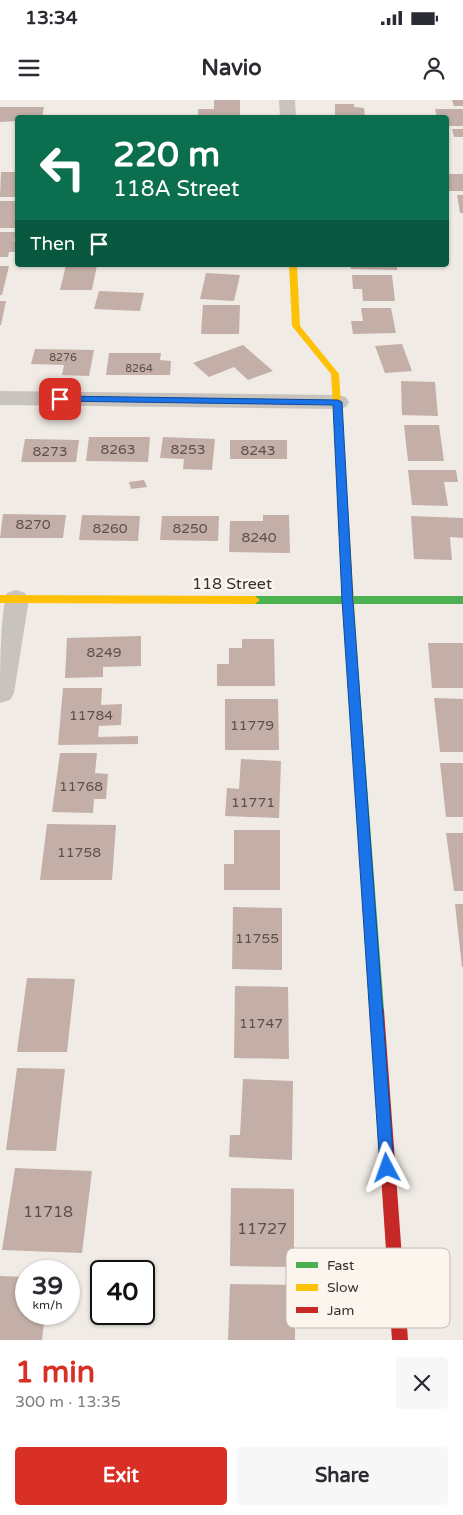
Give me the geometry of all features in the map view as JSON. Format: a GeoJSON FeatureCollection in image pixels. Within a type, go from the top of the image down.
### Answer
{"type":"FeatureCollection","features":[{"type":"Feature","properties":{"kind":"street"},"geometry":{"type":"LineString","coordinates":[[287,100],[288,115]]}},
{"type":"Feature","properties":{"kind":"street"},"geometry":{"type":"LineString","coordinates":[[293,267],[296,326],[335,374],[338,402],[348,600],[394,1248]]}},
{"type":"Feature","properties":{"kind":"street"},"geometry":{"type":"LineString","coordinates":[[0,398],[338,402]]}},
{"type":"Feature","properties":{"kind":"street"},"geometry":{"type":"LineString","coordinates":[[0,693],[8,599]]}},
{"type":"Feature","properties":{"kind":"street","name":"118 Street"},"geometry":{"type":"LineString","coordinates":[[8,599],[463,600]]}},
{"type":"Feature","properties":{"kind":"building"},"geometry":{"type":"Polygon","coordinates":[[[214,100],[240,100],[240,115],[198,115],[198,109],[214,109],[214,100]]]}},
{"type":"Feature","properties":{"kind":"building"},"geometry":{"type":"Polygon","coordinates":[[[452,100],[463,100],[463,106],[454,106],[452,100]]]}},
{"type":"Feature","properties":{"kind":"building"},"geometry":{"type":"Polygon","coordinates":[[[335,104],[354,104],[354,107],[364,108],[365,115],[335,115],[335,104]]]}},
{"type":"Feature","properties":{"kind":"building"},"geometry":{"type":"Polygon","coordinates":[[[0,107],[44,107],[43,115],[15,115],[15,121],[0,122],[0,107]]]}},
{"type":"Feature","properties":{"kind":"building"},"geometry":{"type":"Polygon","coordinates":[[[435,109],[463,109],[463,126],[449,126],[449,115],[436,115],[435,109]]]}},
{"type":"Feature","properties":{"kind":"building"},"geometry":{"type":"Polygon","coordinates":[[[452,129],[463,129],[463,137],[454,137],[452,129]]]}},
{"type":"Feature","properties":{"kind":"building"},"geometry":{"type":"Polygon","coordinates":[[[1,172],[15,172],[15,197],[0,197],[1,172]]]}},
{"type":"Feature","properties":{"kind":"building"},"geometry":{"type":"Polygon","coordinates":[[[449,174],[463,174],[463,191],[449,191],[449,174]]]}},
{"type":"Feature","properties":{"kind":"building"},"geometry":{"type":"Polygon","coordinates":[[[457,195],[463,195],[463,213],[460,213],[457,195]]]}},
{"type":"Feature","properties":{"kind":"building"},"geometry":{"type":"Polygon","coordinates":[[[0,201],[15,201],[15,228],[0,228],[0,201]]]}},
{"type":"Feature","properties":{"kind":"building"},"geometry":{"type":"Polygon","coordinates":[[[0,232],[15,232],[15,252],[9,252],[8,257],[0,257],[0,232]]]}},
{"type":"Feature","properties":{"kind":"building"},"geometry":{"type":"Polygon","coordinates":[[[0,266],[9,266],[2,295],[0,295],[0,266]]]}},
{"type":"Feature","properties":{"kind":"building"},"geometry":{"type":"Polygon","coordinates":[[[66,267],[97,267],[92,290],[60,290],[66,267]]]}},
{"type":"Feature","properties":{"kind":"building"},"geometry":{"type":"Polygon","coordinates":[[[350,267],[397,267],[397,270],[351,269],[350,267]]]}},
{"type":"Feature","properties":{"kind":"building"},"geometry":{"type":"Polygon","coordinates":[[[206,273],[240,275],[234,301],[200,299],[206,273]]]}},
{"type":"Feature","properties":{"kind":"building"},"geometry":{"type":"Polygon","coordinates":[[[352,275],[392,275],[395,301],[363,301],[362,289],[353,289],[352,275]]]}},
{"type":"Feature","properties":{"kind":"building"},"geometry":{"type":"Polygon","coordinates":[[[99,291],[144,293],[140,311],[94,309],[99,291]]]}},
{"type":"Feature","properties":{"kind":"building"},"geometry":{"type":"Polygon","coordinates":[[[0,301],[6,301],[1,325],[0,325],[0,301]]]}},
{"type":"Feature","properties":{"kind":"building"},"geometry":{"type":"Polygon","coordinates":[[[203,305],[240,305],[239,334],[201,334],[203,305]]]}},
{"type":"Feature","properties":{"kind":"building"},"geometry":{"type":"Polygon","coordinates":[[[361,308],[391,308],[396,333],[353,334],[351,321],[363,321],[361,308]]]}},
{"type":"Feature","properties":{"kind":"building"},"geometry":{"type":"Polygon","coordinates":[[[402,344],[412,371],[385,373],[375,346],[402,344]]]}},
{"type":"Feature","properties":{"kind":"building"},"geometry":{"type":"Polygon","coordinates":[[[243,345],[273,371],[248,380],[234,367],[209,377],[193,363],[243,345]]]}},
{"type":"Feature","properties":{"kind":"building"},"geometry":{"type":"Polygon","coordinates":[[[35,349],[94,350],[89,376],[62,375],[64,365],[31,364],[35,349]]]}},
{"type":"Feature","properties":{"kind":"building"},"geometry":{"type":"Polygon","coordinates":[[[109,353],[161,353],[160,360],[171,361],[170,375],[106,375],[109,353]]]}},
{"type":"Feature","properties":{"kind":"building"},"geometry":{"type":"Polygon","coordinates":[[[401,381],[435,382],[438,416],[402,415],[401,381]]]}},
{"type":"Feature","properties":{"kind":"building"},"geometry":{"type":"Polygon","coordinates":[[[404,425],[439,425],[444,461],[408,461],[404,425]]]}},
{"type":"Feature","properties":{"kind":"building"},"geometry":{"type":"Polygon","coordinates":[[[89,437],[150,437],[148,462],[86,461],[89,437]]]}},
{"type":"Feature","properties":{"kind":"building"},"geometry":{"type":"Polygon","coordinates":[[[163,437],[215,439],[212,470],[183,469],[184,459],[160,458],[163,437]]]}},
{"type":"Feature","properties":{"kind":"building"},"geometry":{"type":"Polygon","coordinates":[[[25,439],[79,440],[76,462],[21,462],[25,439]]]}},
{"type":"Feature","properties":{"kind":"building"},"geometry":{"type":"Polygon","coordinates":[[[230,440],[287,440],[287,459],[230,459],[230,440]]]}},
{"type":"Feature","properties":{"kind":"building"},"geometry":{"type":"Polygon","coordinates":[[[408,470],[456,470],[458,482],[444,482],[448,506],[412,505],[408,470]]]}},
{"type":"Feature","properties":{"kind":"building"},"geometry":{"type":"Polygon","coordinates":[[[144,480],[147,487],[131,489],[129,482],[144,480]]]}},
{"type":"Feature","properties":{"kind":"building"},"geometry":{"type":"Polygon","coordinates":[[[3,514],[66,515],[63,538],[0,538],[3,514]]]}},
{"type":"Feature","properties":{"kind":"building"},"geometry":{"type":"Polygon","coordinates":[[[82,515],[140,516],[138,541],[79,540],[82,515]]]}},
{"type":"Feature","properties":{"kind":"building"},"geometry":{"type":"Polygon","coordinates":[[[263,515],[289,515],[290,553],[229,552],[230,521],[263,521],[263,515]]]}},
{"type":"Feature","properties":{"kind":"building"},"geometry":{"type":"Polygon","coordinates":[[[162,516],[219,516],[218,541],[160,540],[162,516]]]}},
{"type":"Feature","properties":{"kind":"building"},"geometry":{"type":"Polygon","coordinates":[[[411,516],[463,518],[463,538],[450,537],[452,560],[414,559],[411,516]]]}},
{"type":"Feature","properties":{"kind":"building"},"geometry":{"type":"Polygon","coordinates":[[[141,636],[141,666],[103,667],[103,677],[65,678],[67,638],[141,636]]]}},
{"type":"Feature","properties":{"kind":"building"},"geometry":{"type":"Polygon","coordinates":[[[242,639],[274,639],[275,686],[217,686],[217,664],[229,664],[229,648],[242,648],[242,639]]]}},
{"type":"Feature","properties":{"kind":"building"},"geometry":{"type":"Polygon","coordinates":[[[428,643],[463,643],[463,688],[432,688],[428,643]]]}},
{"type":"Feature","properties":{"kind":"building"},"geometry":{"type":"Polygon","coordinates":[[[63,688],[102,688],[101,705],[122,704],[121,725],[99,726],[98,737],[138,736],[138,744],[58,745],[63,688]]]}},
{"type":"Feature","properties":{"kind":"building"},"geometry":{"type":"Polygon","coordinates":[[[434,698],[463,699],[463,752],[440,752],[434,698]]]}},
{"type":"Feature","properties":{"kind":"building"},"geometry":{"type":"Polygon","coordinates":[[[225,699],[278,699],[279,750],[225,750],[225,699]]]}},
{"type":"Feature","properties":{"kind":"building"},"geometry":{"type":"Polygon","coordinates":[[[60,753],[97,753],[95,773],[108,774],[106,799],[94,799],[93,813],[52,812],[60,753]]]}},
{"type":"Feature","properties":{"kind":"building"},"geometry":{"type":"Polygon","coordinates":[[[241,759],[281,761],[279,818],[225,816],[227,788],[239,789],[241,759]]]}},
{"type":"Feature","properties":{"kind":"building"},"geometry":{"type":"Polygon","coordinates":[[[440,763],[463,763],[463,817],[446,817],[440,763]]]}},
{"type":"Feature","properties":{"kind":"building"},"geometry":{"type":"Polygon","coordinates":[[[47,824],[116,825],[112,880],[40,880],[47,824]]]}},
{"type":"Feature","properties":{"kind":"building"},"geometry":{"type":"Polygon","coordinates":[[[234,830],[280,830],[280,890],[224,890],[224,864],[234,864],[234,830]]]}},
{"type":"Feature","properties":{"kind":"building"},"geometry":{"type":"Polygon","coordinates":[[[446,833],[463,833],[463,891],[454,891],[446,833]]]}},
{"type":"Feature","properties":{"kind":"building"},"geometry":{"type":"Polygon","coordinates":[[[455,904],[463,904],[463,967],[462,967],[455,904]]]}},
{"type":"Feature","properties":{"kind":"building"},"geometry":{"type":"Polygon","coordinates":[[[233,907],[282,908],[282,970],[232,969],[233,907]]]}},
{"type":"Feature","properties":{"kind":"building"},"geometry":{"type":"Polygon","coordinates":[[[27,978],[75,979],[67,1052],[17,1052],[27,978]]]}},
{"type":"Feature","properties":{"kind":"building"},"geometry":{"type":"Polygon","coordinates":[[[235,986],[288,987],[289,1059],[234,1058],[235,986]]]}},
{"type":"Feature","properties":{"kind":"building"},"geometry":{"type":"Polygon","coordinates":[[[17,1068],[65,1069],[56,1151],[6,1150],[17,1068]]]}},
{"type":"Feature","properties":{"kind":"building"},"geometry":{"type":"Polygon","coordinates":[[[243,1079],[293,1081],[292,1160],[229,1157],[230,1135],[240,1135],[243,1079]]]}},
{"type":"Feature","properties":{"kind":"building"},"geometry":{"type":"Polygon","coordinates":[[[15,1168],[92,1171],[82,1253],[2,1250],[15,1168]]]}},
{"type":"Feature","properties":{"kind":"building"},"geometry":{"type":"Polygon","coordinates":[[[231,1188],[294,1189],[294,1248],[286,1248],[286,1267],[230,1266],[231,1188]]]}},
{"type":"Feature","properties":{"kind":"building"},"geometry":{"type":"Polygon","coordinates":[[[0,1276],[15,1277],[15,1325],[44,1325],[42,1340],[0,1340],[0,1276]]]}},
{"type":"Feature","properties":{"kind":"building"},"geometry":{"type":"Polygon","coordinates":[[[230,1284],[286,1285],[286,1328],[295,1328],[295,1340],[228,1340],[230,1284]]]}},
{"type":"Feature","properties":{"kind":"traffic: fast"},"geometry":{"type":"LineString","coordinates":[[255,600],[463,600]]}},
{"type":"Feature","properties":{"kind":"traffic: fast"},"geometry":{"type":"LineString","coordinates":[[354,679],[377,1010]]}},
{"type":"Feature","properties":{"kind":"traffic: slow"},"geometry":{"type":"LineString","coordinates":[[293,267],[296,326],[335,374],[354,679]]}},
{"type":"Feature","properties":{"kind":"traffic: slow"},"geometry":{"type":"LineString","coordinates":[[0,599],[255,600]]}},
{"type":"Feature","properties":{"kind":"traffic: jam"},"geometry":{"type":"LineString","coordinates":[[377,1010],[394,1248]]}},
{"type":"Feature","properties":{"kind":"traffic: jam"},"geometry":{"type":"LineString","coordinates":[[399,1328],[400,1340]]}},
{"type":"Feature","properties":{"kind":"route"},"geometry":{"type":"LineString","coordinates":[[60,399],[338,402],[348,600],[387,1168]]}}]}
